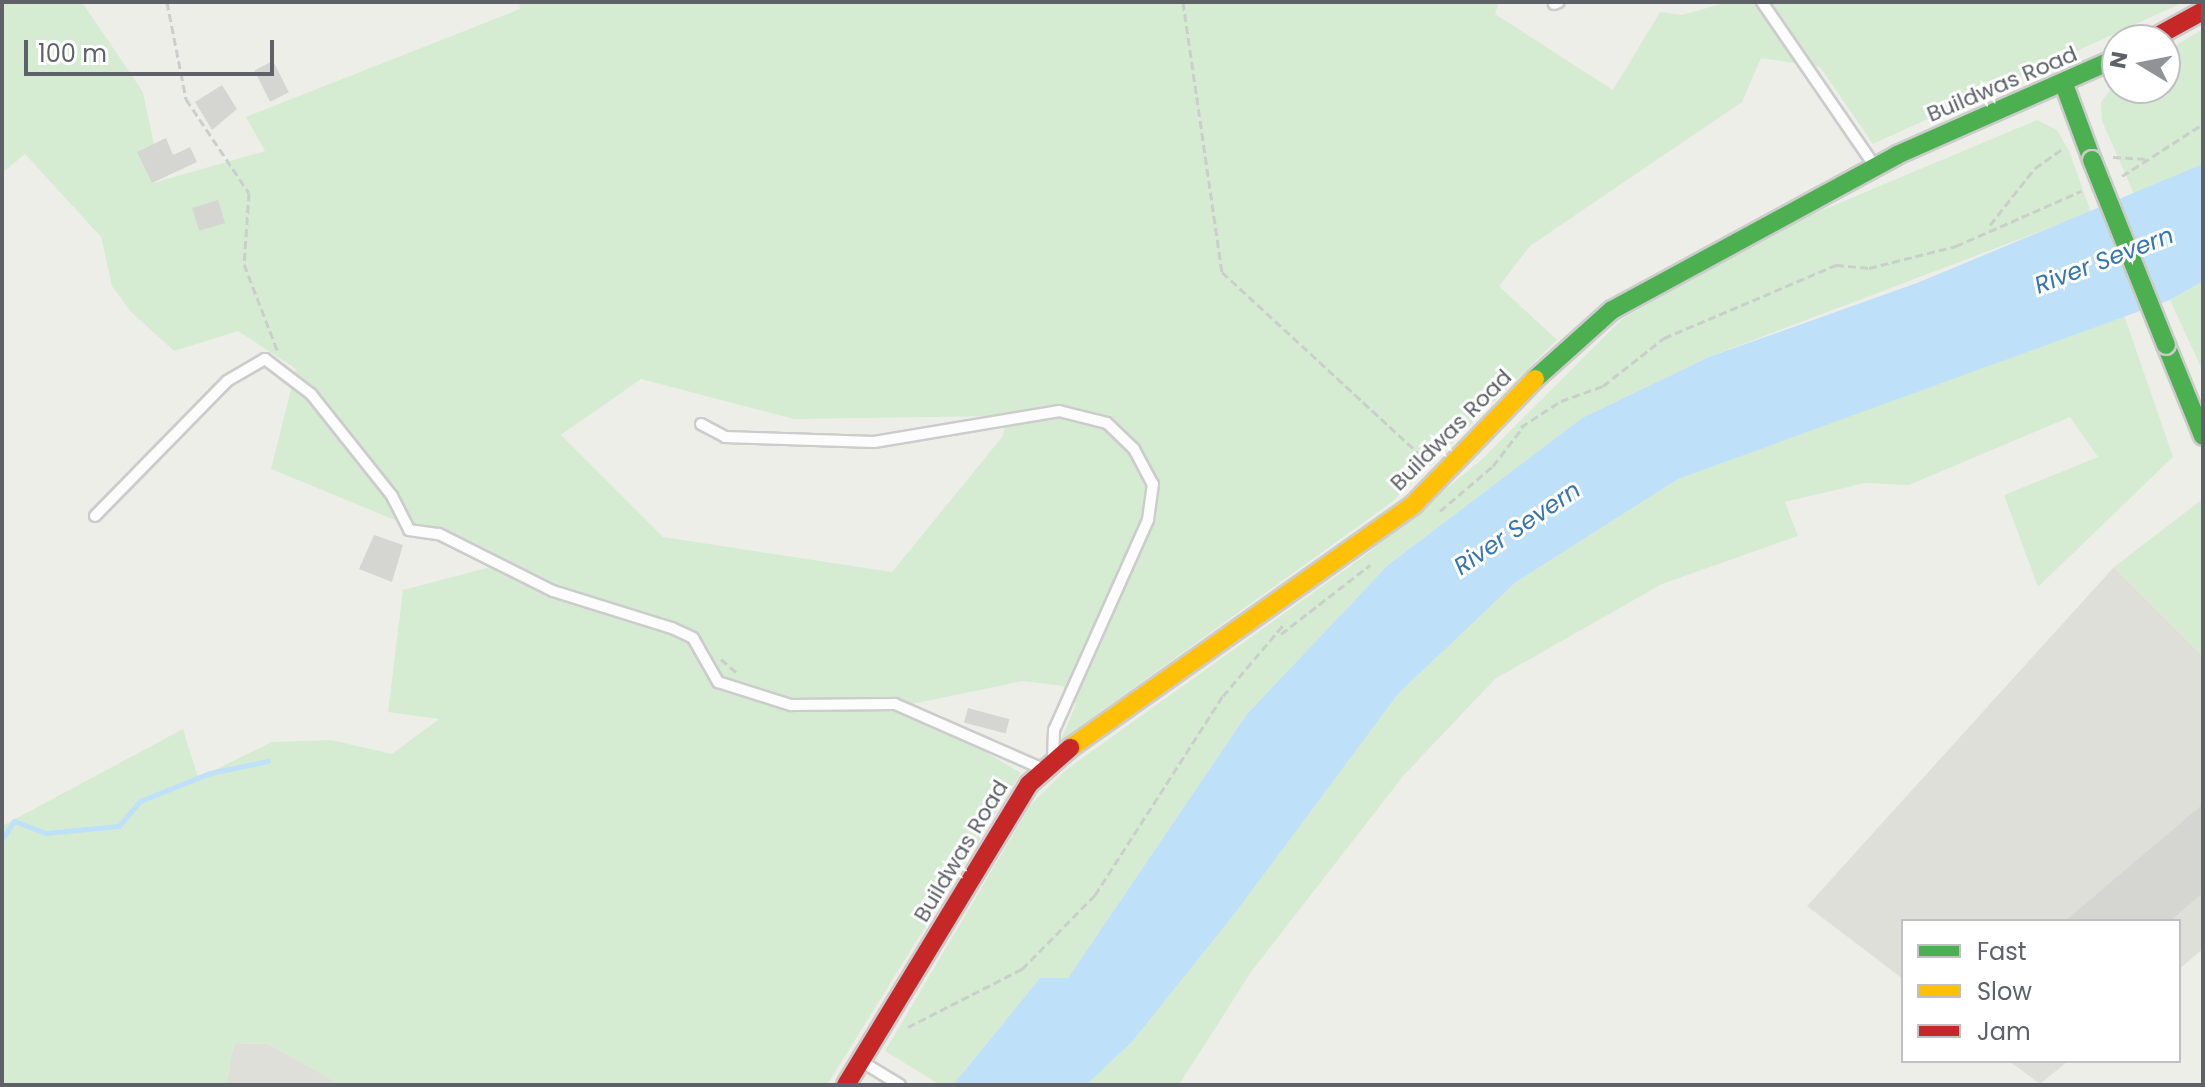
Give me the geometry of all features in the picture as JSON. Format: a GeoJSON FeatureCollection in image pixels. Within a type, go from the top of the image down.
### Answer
{"type":"FeatureCollection","features":[{"type":"Feature","properties":{"kind":"street"},"geometry":{"type":"LineString","coordinates":[[2179,24],[2203,11]]}},
{"type":"Feature","properties":{"kind":"street","name":"Buildwas Road"},"geometry":{"type":"LineString","coordinates":[[846,1085],[1048,765],[1414,504],[1553,360],[1612,310],[1875,166],[2065,87],[2101,67]]}},
{"type":"Feature","properties":{"kind":"street"},"geometry":{"type":"LineString","coordinates":[[2065,87],[2084,139],[2099,157],[2166,345],[2203,436]]}},
{"type":"Feature","properties":{"kind":"lane"},"geometry":{"type":"LineString","coordinates":[[1762,2],[1875,166]]}},
{"type":"Feature","properties":{"kind":"lane"},"geometry":{"type":"LineString","coordinates":[[95,516],[227,381],[265,359],[311,394],[392,496],[409,530],[439,534],[553,591],[672,628],[693,638],[718,682],[791,705],[895,704],[1048,765],[1054,730],[1148,520],[1153,484],[1134,449],[1107,423],[1059,411],[874,442],[725,437],[701,424]]}},
{"type":"Feature","properties":{"kind":"lane"},"geometry":{"type":"LineString","coordinates":[[861,1062],[895,1082]]}},
{"type":"Feature","properties":{"kind":"path"},"geometry":{"type":"LineString","coordinates":[[167,2],[186,99],[231,175],[249,193],[244,264],[281,357]]}},
{"type":"Feature","properties":{"kind":"path"},"geometry":{"type":"LineString","coordinates":[[1183,2],[1222,272],[1443,474]]}},
{"type":"Feature","properties":{"kind":"path"},"geometry":{"type":"LineString","coordinates":[[2116,178],[2153,158],[2203,124]]}},
{"type":"Feature","properties":{"kind":"path"},"geometry":{"type":"LineString","coordinates":[[1989,227],[2035,168],[2084,139]]}},
{"type":"Feature","properties":{"kind":"path"},"geometry":{"type":"LineString","coordinates":[[2099,157],[2153,158]]}},
{"type":"Feature","properties":{"kind":"path"},"geometry":{"type":"LineString","coordinates":[[1502,438],[1561,401],[1603,386],[1664,338],[1836,265],[1869,268],[1956,246],[1989,227],[2088,189]]}},
{"type":"Feature","properties":{"kind":"path"},"geometry":{"type":"LineString","coordinates":[[884,1024],[896,1031],[918,1023],[1022,969],[1095,895],[1223,696],[1275,639],[1303,584]]}},
{"type":"Feature","properties":{"kind":"shaded area"},"geometry":{"type":"Polygon","coordinates":[[[2114,567],[2203,656],[2203,949],[2181,967],[2181,919],[1901,919],[1901,977],[1807,906],[2114,567]]]}},
{"type":"Feature","properties":{"kind":"shaded area"},"geometry":{"type":"Polygon","coordinates":[[[234,1043],[269,1044],[341,1085],[226,1085],[234,1043]]]}},
{"type":"Feature","properties":{"kind":"shaded area"},"geometry":{"type":"Polygon","coordinates":[[[2012,1063],[2066,1063],[2040,1084],[2012,1063]]]}},
{"type":"Feature","properties":{"kind":"green space"},"geometry":{"type":"Polygon","coordinates":[[[2,2],[82,2],[143,92],[154,144],[138,152],[153,183],[265,151],[246,117],[520,9],[519,2],[1499,2],[1495,14],[1613,90],[1660,12],[1682,15],[1728,2],[2184,2],[2136,24],[2101,24],[2101,40],[1873,144],[1820,67],[1761,58],[1742,102],[1530,246],[1499,286],[1557,340],[1392,502],[1061,740],[1076,704],[1063,686],[1023,681],[893,708],[952,732],[1021,773],[827,1085],[341,1085],[269,1044],[234,1043],[226,1085],[2,1085],[2,826],[183,729],[198,778],[272,742],[331,740],[392,754],[439,719],[388,712],[403,590],[502,564],[271,469],[296,369],[238,331],[174,351],[130,311],[112,286],[101,237],[25,154],[2,173],[2,2]],[[641,379],[561,435],[663,537],[892,572],[1003,436],[1007,416],[794,419],[641,379]]]}},
{"type":"Feature","properties":{"kind":"green space"},"geometry":{"type":"Polygon","coordinates":[[[2203,29],[2203,164],[2134,194],[2102,121],[2101,104],[2181,104],[2181,42],[2203,29]]]}},
{"type":"Feature","properties":{"kind":"green space"},"geometry":{"type":"Polygon","coordinates":[[[2037,120],[2057,130],[2069,151],[2091,212],[1709,357],[1582,418],[1388,565],[1247,714],[1068,978],[1040,978],[953,1085],[940,1085],[885,1051],[1031,804],[1067,769],[1364,556],[1481,460],[1622,319],[1787,225],[2037,120]]]}},
{"type":"Feature","properties":{"kind":"green space"},"geometry":{"type":"Polygon","coordinates":[[[2203,281],[2203,372],[2170,300],[2203,281]]]}},
{"type":"Feature","properties":{"kind":"green space"},"geometry":{"type":"Polygon","coordinates":[[[2124,315],[2173,457],[2038,587],[2004,495],[2098,457],[2070,417],[1909,485],[1865,483],[1785,502],[1798,536],[1662,584],[1495,679],[1404,775],[1251,972],[1179,1085],[1086,1085],[1132,1042],[1236,912],[1398,694],[1516,582],[1678,479],[2124,315]]]}},
{"type":"Feature","properties":{"kind":"green space"},"geometry":{"type":"Polygon","coordinates":[[[2200,501],[2203,505],[2203,656],[2114,567],[2200,501]]]}},
{"type":"Feature","properties":{"kind":"water","name":"River Severn"},"geometry":{"type":"Polygon","coordinates":[[[2203,164],[2203,281],[2170,300],[1678,479],[1516,582],[1398,694],[1236,912],[1132,1042],[1086,1085],[953,1085],[1040,978],[1068,978],[1247,714],[1388,565],[1582,418],[1709,357],[1917,283],[2203,164]]]}},
{"type":"Feature","properties":{"kind":"building"},"geometry":{"type":"Polygon","coordinates":[[[273,61],[289,92],[270,102],[254,71],[273,61]]]}},
{"type":"Feature","properties":{"kind":"building"},"geometry":{"type":"Polygon","coordinates":[[[222,85],[237,109],[212,130],[195,102],[222,85]]]}},
{"type":"Feature","properties":{"kind":"building"},"geometry":{"type":"Polygon","coordinates":[[[166,138],[173,155],[190,147],[197,162],[152,183],[137,152],[166,138]]]}},
{"type":"Feature","properties":{"kind":"building"},"geometry":{"type":"Polygon","coordinates":[[[218,200],[225,223],[199,231],[192,208],[218,200]]]}},
{"type":"Feature","properties":{"kind":"building"},"geometry":{"type":"Polygon","coordinates":[[[374,535],[403,545],[392,582],[359,569],[374,535]]]}},
{"type":"Feature","properties":{"kind":"building"},"geometry":{"type":"Polygon","coordinates":[[[968,708],[1010,719],[1006,734],[964,722],[968,708]]]}},
{"type":"Feature","properties":{"kind":"building"},"geometry":{"type":"Polygon","coordinates":[[[2203,804],[2203,893],[2172,919],[2067,919],[2203,804]]]}},
{"type":"Feature","properties":{"kind":"waterway"},"geometry":{"type":"LineString","coordinates":[[2,839],[14,821],[46,833],[119,826],[140,801],[210,773],[268,761]]}},
{"type":"Feature","properties":{"kind":"traffic: fast"},"geometry":{"type":"LineString","coordinates":[[1535,379],[1612,310],[1897,155],[2101,65]]}},
{"type":"Feature","properties":{"kind":"traffic: fast"},"geometry":{"type":"LineString","coordinates":[[2065,87],[2092,160]]}},
{"type":"Feature","properties":{"kind":"traffic: fast"},"geometry":{"type":"LineString","coordinates":[[2092,160],[2166,345]]}},
{"type":"Feature","properties":{"kind":"traffic: fast"},"geometry":{"type":"LineString","coordinates":[[2166,345],[2203,436]]}},
{"type":"Feature","properties":{"kind":"traffic: slow"},"geometry":{"type":"LineString","coordinates":[[1070,748],[1414,504],[1535,379]]}},
{"type":"Feature","properties":{"kind":"traffic: jam"},"geometry":{"type":"LineString","coordinates":[[2179,24],[2203,11]]}},
{"type":"Feature","properties":{"kind":"traffic: jam"},"geometry":{"type":"LineString","coordinates":[[846,1085],[1029,784],[1070,748]]}}]}
